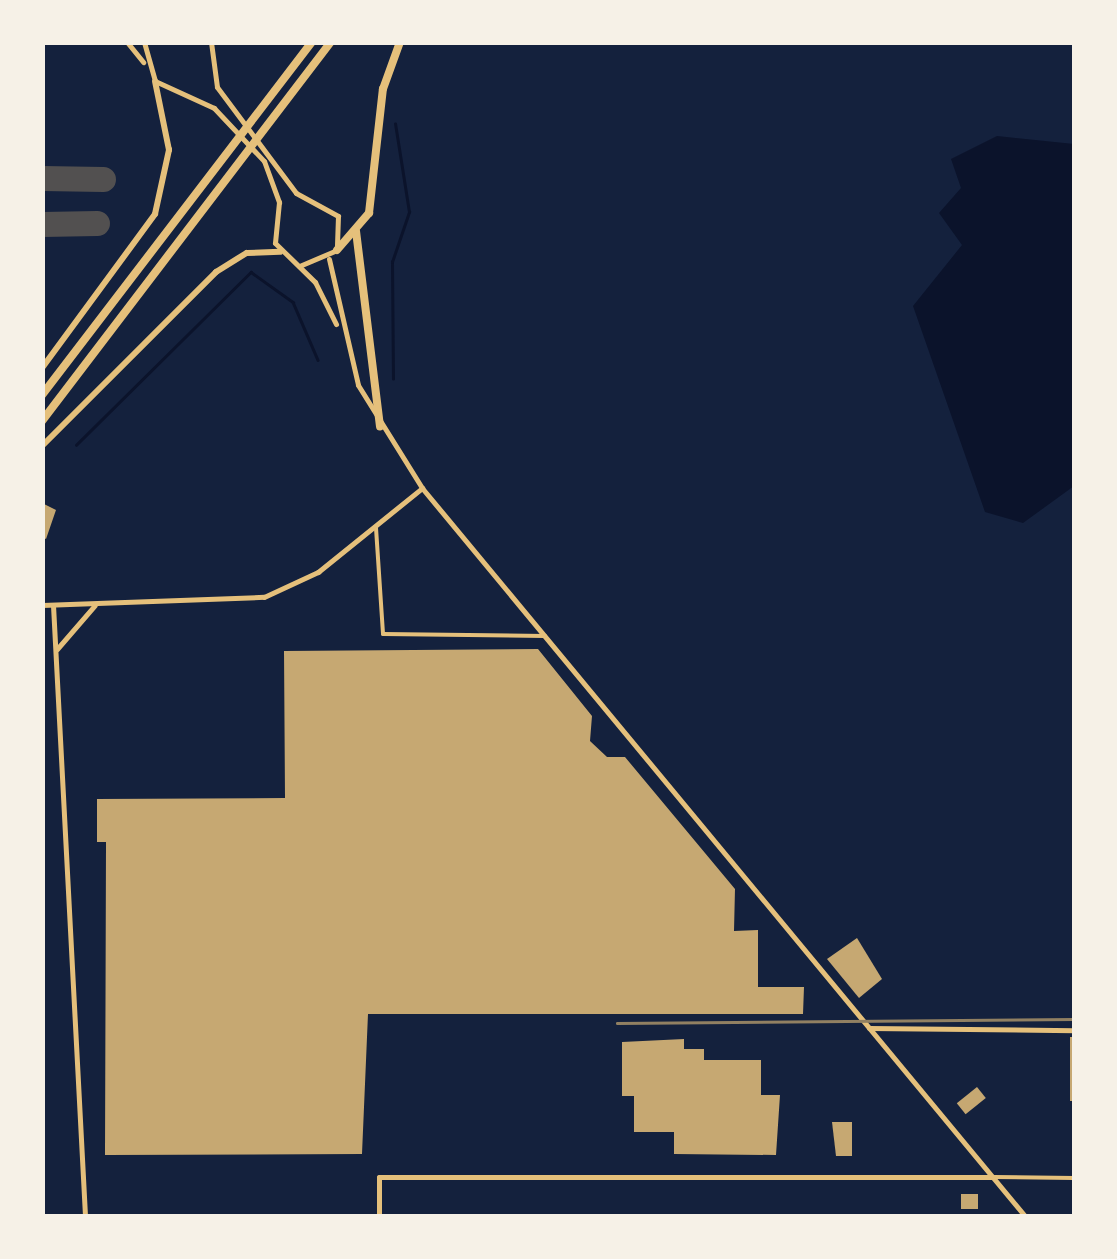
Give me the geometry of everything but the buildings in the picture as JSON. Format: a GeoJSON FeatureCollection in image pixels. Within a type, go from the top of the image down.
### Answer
{"type":"FeatureCollection","features":[{"type":"Feature","properties":{"kind":"highway"},"geometry":{"type":"LineString","coordinates":[[42,395],[312,42]]}},
{"type":"Feature","properties":{"kind":"highway"},"geometry":{"type":"LineString","coordinates":[[42,421],[331,42]]}},
{"type":"Feature","properties":{"kind":"highway"},"geometry":{"type":"LineString","coordinates":[[337,250],[356,231],[373,198],[383,88],[400,42]]}},
{"type":"Feature","properties":{"kind":"highway"},"geometry":{"type":"LineString","coordinates":[[42,368],[156,214],[170,150],[155,80]]}},
{"type":"Feature","properties":{"kind":"highway"},"geometry":{"type":"LineString","coordinates":[[356,231],[380,428]]}},
{"type":"Feature","properties":{"kind":"highway"},"geometry":{"type":"LineString","coordinates":[[42,446],[216,272],[247,253],[280,252]]}},
{"type":"Feature","properties":{"kind":"main road"},"geometry":{"type":"LineString","coordinates":[[127,42],[155,80],[214,108],[264,161],[280,202],[280,252],[298,265],[338,326],[380,428],[422,488],[1025,1216]]}},
{"type":"Feature","properties":{"kind":"main road"},"geometry":{"type":"LineString","coordinates":[[144,42],[144,62]]}},
{"type":"Feature","properties":{"kind":"main road"},"geometry":{"type":"LineString","coordinates":[[211,42],[216,87],[296,193],[338,216],[337,250],[329,259],[298,265]]}},
{"type":"Feature","properties":{"kind":"main road"},"geometry":{"type":"LineString","coordinates":[[329,259],[338,326]]}},
{"type":"Feature","properties":{"kind":"main road"},"geometry":{"type":"LineString","coordinates":[[42,605],[264,597],[318,572],[422,488]]}},
{"type":"Feature","properties":{"kind":"main road"},"geometry":{"type":"LineString","coordinates":[[54,605],[85,1216]]}},
{"type":"Feature","properties":{"kind":"main road"},"geometry":{"type":"LineString","coordinates":[[56,652],[95,605]]}},
{"type":"Feature","properties":{"kind":"main road"},"geometry":{"type":"LineString","coordinates":[[869,1028],[1074,1030]]}},
{"type":"Feature","properties":{"kind":"main road"},"geometry":{"type":"LineString","coordinates":[[379,1216],[379,1176],[994,1177]]}},
{"type":"Feature","properties":{"kind":"street"},"geometry":{"type":"LineString","coordinates":[[376,526],[383,634],[545,636]]}},
{"type":"Feature","properties":{"kind":"street"},"geometry":{"type":"LineString","coordinates":[[994,1177],[1074,1178]]}},
{"type":"Feature","properties":{"kind":"water"},"geometry":{"type":"Polygon","coordinates":[[[997,136],[1074,144],[1074,486],[1023,523],[985,512],[913,306],[962,245],[939,213],[961,188],[951,159],[997,136]]]}},
{"type":"Feature","properties":{"kind":"waterway"},"geometry":{"type":"LineString","coordinates":[[393,379],[392,262],[409,212],[395,124]]}},
{"type":"Feature","properties":{"kind":"waterway"},"geometry":{"type":"LineString","coordinates":[[76,445],[251,272],[293,302],[318,360]]}},
{"type":"Feature","properties":{"kind":"taxiway"},"geometry":{"type":"LineString","coordinates":[[42,178],[103,179]]}},
{"type":"Feature","properties":{"kind":"taxiway"},"geometry":{"type":"LineString","coordinates":[[42,224],[97,223]]}},
{"type":"Feature","properties":{"kind":"railway"},"geometry":{"type":"LineString","coordinates":[[617,1023],[1074,1019]]}}]}
